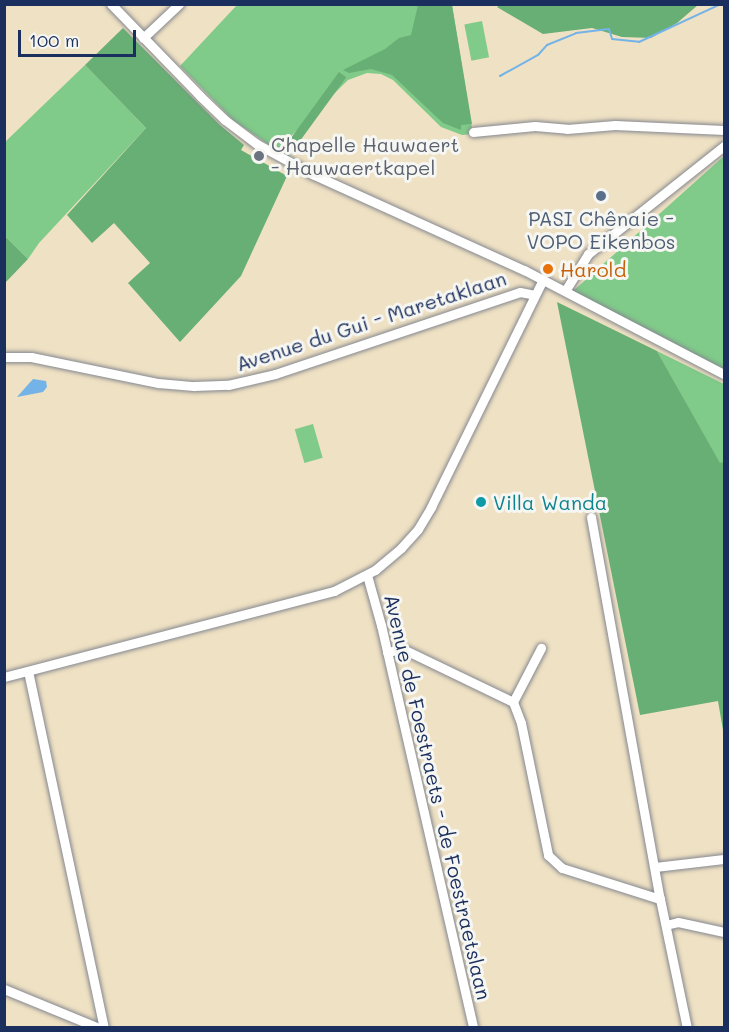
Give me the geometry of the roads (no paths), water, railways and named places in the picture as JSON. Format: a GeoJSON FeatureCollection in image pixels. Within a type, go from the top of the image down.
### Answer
{"type":"FeatureCollection","features":[{"type":"Feature","properties":{"kind":"street"},"geometry":{"type":"LineString","coordinates":[[111,4],[225,120],[257,144],[312,174],[543,279],[724,374]]}},
{"type":"Feature","properties":{"kind":"street"},"geometry":{"type":"LineString","coordinates":[[143,38],[179,4]]}},
{"type":"Feature","properties":{"kind":"street"},"geometry":{"type":"LineString","coordinates":[[473,132],[550,126],[567,129],[615,125],[724,130]]}},
{"type":"Feature","properties":{"kind":"street"},"geometry":{"type":"LineString","coordinates":[[565,291],[588,254],[724,147]]}},
{"type":"Feature","properties":{"kind":"street"},"geometry":{"type":"LineString","coordinates":[[4,677],[334,591],[367,575],[401,548],[418,529],[543,279]]}},
{"type":"Feature","properties":{"kind":"street","name":"Avenue du Gui - Maretaklaan"},"geometry":{"type":"LineString","coordinates":[[4,357],[31,357],[158,382],[194,386],[228,385],[275,374],[520,292],[535,295]]}},
{"type":"Feature","properties":{"kind":"street"},"geometry":{"type":"LineString","coordinates":[[591,517],[660,899],[687,1028]]}},
{"type":"Feature","properties":{"kind":"street","name":"Avenue de Foestraets - de Foestraetslaan"},"geometry":{"type":"LineString","coordinates":[[367,575],[387,652],[473,1028]]}},
{"type":"Feature","properties":{"kind":"street"},"geometry":{"type":"LineString","coordinates":[[513,702],[541,648]]}},
{"type":"Feature","properties":{"kind":"street"},"geometry":{"type":"LineString","coordinates":[[387,652],[403,649],[513,702],[521,723],[548,855],[562,868],[660,899]]}},
{"type":"Feature","properties":{"kind":"street"},"geometry":{"type":"LineString","coordinates":[[28,671],[104,1028]]}},
{"type":"Feature","properties":{"kind":"street"},"geometry":{"type":"LineString","coordinates":[[655,867],[724,859]]}},
{"type":"Feature","properties":{"kind":"street"},"geometry":{"type":"LineString","coordinates":[[666,925],[678,922],[724,932]]}},
{"type":"Feature","properties":{"kind":"street"},"geometry":{"type":"LineString","coordinates":[[4,989],[99,1028]]}},
{"type":"Feature","properties":{"kind":"water"},"geometry":{"type":"Polygon","coordinates":[[[33,379],[46,381],[47,387],[43,392],[17,397],[33,379]]]}},
{"type":"Feature","properties":{"kind":"waterway"},"geometry":{"type":"LineString","coordinates":[[500,76],[538,55],[547,45],[576,33],[609,29],[612,39],[639,42],[721,4]]}},
{"type":"Feature","properties":{"kind":"place","name":"Chapelle Hauwaert - Hauwaertkapel"},"geometry":{"type":"Point","coordinates":[259,156]}},
{"type":"Feature","properties":{"kind":"place","name":"PASI Chênaie - VOPO Eikenbos"},"geometry":{"type":"Point","coordinates":[601,196]}},
{"type":"Feature","properties":{"kind":"place","name":"Harold"},"geometry":{"type":"Point","coordinates":[548,269]}},
{"type":"Feature","properties":{"kind":"place","name":"Villa Wanda"},"geometry":{"type":"Point","coordinates":[481,502]}}]}
